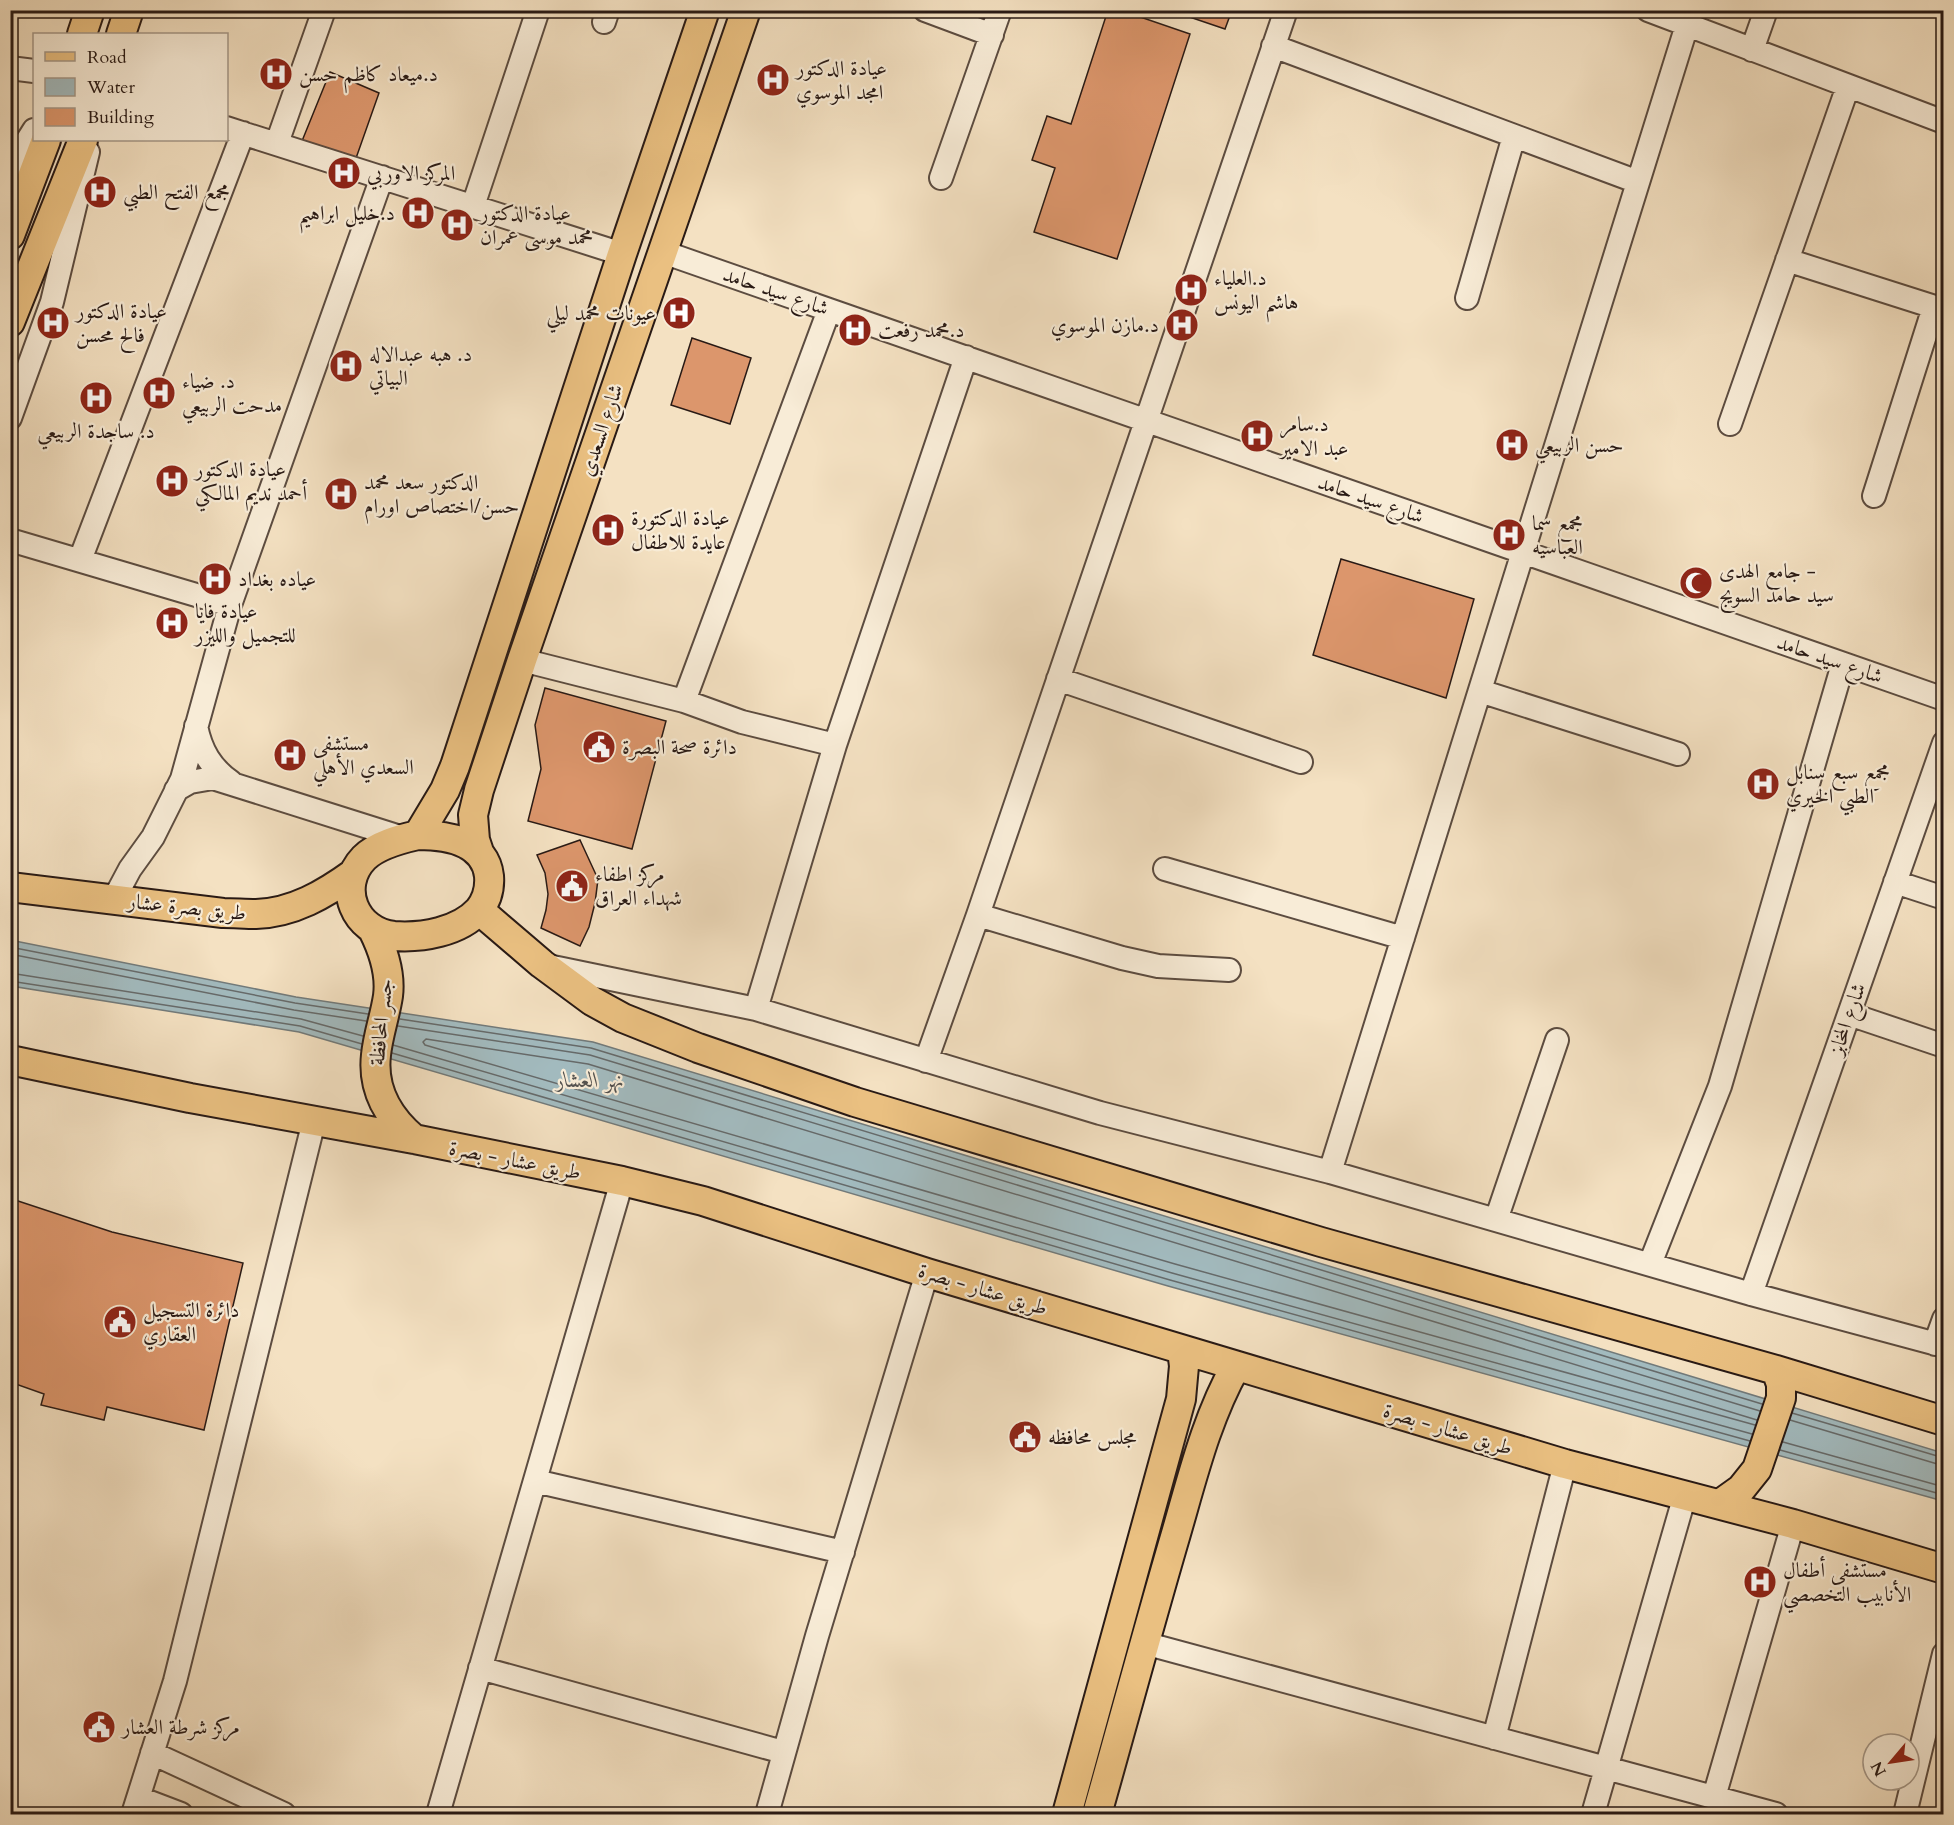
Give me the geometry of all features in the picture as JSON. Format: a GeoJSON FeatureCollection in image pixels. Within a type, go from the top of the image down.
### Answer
{"type":"FeatureCollection","features":[{"type":"Feature","properties":{"kind":"main road"},"geometry":{"type":"LineString","coordinates":[[82,33],[90,10]]}},
{"type":"Feature","properties":{"kind":"main road"},"geometry":{"type":"LineString","coordinates":[[121,33],[129,10]]}},
{"type":"Feature","properties":{"kind":"main road","name":"شارع السعدي"},"geometry":{"type":"LineString","coordinates":[[411,837],[445,790],[455,766],[622,254],[705,10]]}},
{"type":"Feature","properties":{"kind":"main road","name":"شارع السعدي"},"geometry":{"type":"LineString","coordinates":[[478,852],[474,828],[475,803],[746,10]]}},
{"type":"Feature","properties":{"kind":"main road"},"geometry":{"type":"LineString","coordinates":[[10,235],[46,141]]}},
{"type":"Feature","properties":{"kind":"main road"},"geometry":{"type":"LineString","coordinates":[[10,322],[82,141]]}},
{"type":"Feature","properties":{"kind":"main road"},"geometry":{"type":"LineString","coordinates":[[432,835],[454,839],[478,852],[488,871],[489,891],[479,910],[458,925],[428,934],[394,936],[373,930],[357,915],[350,894],[354,873],[366,856],[390,843],[411,837],[432,835]]}},
{"type":"Feature","properties":{"kind":"main road","name":"طريق بصرة عشار"},"geometry":{"type":"LineString","coordinates":[[10,887],[223,913],[258,914],[293,908],[325,893],[354,873]]}},
{"type":"Feature","properties":{"kind":"main road"},"geometry":{"type":"LineString","coordinates":[[479,910],[542,964],[592,1001],[623,1017],[698,1048],[855,1102],[1321,1242],[1776,1370],[1944,1421]]}},
{"type":"Feature","properties":{"kind":"main road","name":"جسر المحافظة"},"geometry":{"type":"LineString","coordinates":[[373,930],[384,955],[388,996],[375,1056],[376,1075],[380,1094],[394,1119],[414,1139]]}},
{"type":"Feature","properties":{"kind":"main road","name":"طريق عشار - بصرة"},"geometry":{"type":"LineString","coordinates":[[10,1060],[190,1098],[414,1139],[622,1181],[703,1201],[927,1273],[1565,1464],[1793,1524],[1944,1569]]}},
{"type":"Feature","properties":{"kind":"main road"},"geometry":{"type":"LineString","coordinates":[[1066,1815],[1181,1400],[1184,1366],[1182,1350]]}},
{"type":"Feature","properties":{"kind":"main road"},"geometry":{"type":"LineString","coordinates":[[1097,1815],[1204,1436],[1223,1389],[1236,1366]]}},
{"type":"Feature","properties":{"kind":"main road"},"geometry":{"type":"LineString","coordinates":[[1720,1504],[1741,1489],[1757,1468],[1781,1398],[1781,1384],[1776,1370]]}},
{"type":"Feature","properties":{"kind":"street"},"geometry":{"type":"LineString","coordinates":[[277,143],[324,10]]}},
{"type":"Feature","properties":{"kind":"street"},"geometry":{"type":"LineString","coordinates":[[473,206],[538,10]]}},
{"type":"Feature","properties":{"kind":"street"},"geometry":{"type":"LineString","coordinates":[[925,10],[992,35]]}},
{"type":"Feature","properties":{"kind":"street"},"geometry":{"type":"LineString","coordinates":[[940,178],[1000,10]]}},
{"type":"Feature","properties":{"kind":"street"},"geometry":{"type":"LineString","coordinates":[[926,1061],[978,915],[1286,10]]}},
{"type":"Feature","properties":{"kind":"street"},"geometry":{"type":"LineString","coordinates":[[1648,10],[1944,122]]}},
{"type":"Feature","properties":{"kind":"street"},"geometry":{"type":"LineString","coordinates":[[1752,50],[1766,10]]}},
{"type":"Feature","properties":{"kind":"street"},"geometry":{"type":"LineString","coordinates":[[1330,1172],[1687,25]]}},
{"type":"Feature","properties":{"kind":"street"},"geometry":{"type":"LineString","coordinates":[[1274,46],[1638,182]]}},
{"type":"Feature","properties":{"kind":"street"},"geometry":{"type":"LineString","coordinates":[[10,68],[33,71]]}},
{"type":"Feature","properties":{"kind":"street"},"geometry":{"type":"LineString","coordinates":[[1730,424],[1848,86]]}},
{"type":"Feature","properties":{"kind":"street"},"geometry":{"type":"LineString","coordinates":[[80,560],[235,130],[622,254]]}},
{"type":"Feature","properties":{"kind":"street"},"geometry":{"type":"LineString","coordinates":[[10,168],[33,132]]}},
{"type":"Feature","properties":{"kind":"street"},"geometry":{"type":"LineString","coordinates":[[1467,298],[1514,136]]}},
{"type":"Feature","properties":{"kind":"street"},"geometry":{"type":"LineString","coordinates":[[10,418],[52,302],[91,141]]}},
{"type":"Feature","properties":{"kind":"street"},"geometry":{"type":"LineString","coordinates":[[114,899],[130,869],[153,837],[182,779],[230,605],[382,177]]}},
{"type":"Feature","properties":{"kind":"street","name":"شارع سيد حامد"},"geometry":{"type":"LineString","coordinates":[[663,252],[1944,699]]}},
{"type":"Feature","properties":{"kind":"street"},"geometry":{"type":"LineString","coordinates":[[1787,260],[1939,309],[1874,496]]}},
{"type":"Feature","properties":{"kind":"street"},"geometry":{"type":"LineString","coordinates":[[684,701],[829,310]]}},
{"type":"Feature","properties":{"kind":"street"},"geometry":{"type":"LineString","coordinates":[[756,1009],[835,745],[966,357]]}},
{"type":"Feature","properties":{"kind":"street"},"geometry":{"type":"LineString","coordinates":[[10,540],[230,605]]}},
{"type":"Feature","properties":{"kind":"street"},"geometry":{"type":"LineString","coordinates":[[522,660],[684,701],[742,722],[835,745]]}},
{"type":"Feature","properties":{"kind":"street"},"geometry":{"type":"LineString","coordinates":[[1650,1264],[1720,1086],[1843,664]]}},
{"type":"Feature","properties":{"kind":"street"},"geometry":{"type":"LineString","coordinates":[[1058,679],[1301,762]]}},
{"type":"Feature","properties":{"kind":"street"},"geometry":{"type":"LineString","coordinates":[[1480,691],[1678,754]]}},
{"type":"Feature","properties":{"kind":"street"},"geometry":{"type":"LineString","coordinates":[[196,726],[199,740],[211,765],[232,783]]}},
{"type":"Feature","properties":{"kind":"street","name":"شارع المخابز"},"geometry":{"type":"LineString","coordinates":[[1751,1294],[1944,743]]}},
{"type":"Feature","properties":{"kind":"street"},"geometry":{"type":"LineString","coordinates":[[176,790],[190,782],[213,778],[411,837]]}},
{"type":"Feature","properties":{"kind":"street"},"geometry":{"type":"LineString","coordinates":[[1165,869],[1403,938]]}},
{"type":"Feature","properties":{"kind":"street"},"geometry":{"type":"LineString","coordinates":[[1895,882],[1944,898]]}},
{"type":"Feature","properties":{"kind":"street"},"geometry":{"type":"LineString","coordinates":[[978,915],[1158,966],[1229,970]]}},
{"type":"Feature","properties":{"kind":"street"},"geometry":{"type":"LineString","coordinates":[[542,964],[756,1009],[1100,1113],[1330,1172],[1751,1294],[1939,1345],[1944,1319]]}},
{"type":"Feature","properties":{"kind":"street"},"geometry":{"type":"LineString","coordinates":[[1849,1014],[1944,1046]]}},
{"type":"Feature","properties":{"kind":"street"},"geometry":{"type":"LineString","coordinates":[[1496,1220],[1557,1040]]}},
{"type":"Feature","properties":{"kind":"street"},"geometry":{"type":"LineString","coordinates":[[181,1815],[136,1806],[175,1681],[314,1121]]}},
{"type":"Feature","properties":{"kind":"street"},"geometry":{"type":"LineString","coordinates":[[438,1815],[622,1181]]}},
{"type":"Feature","properties":{"kind":"street"},"geometry":{"type":"LineString","coordinates":[[767,1815],[783,1752],[927,1273]]}},
{"type":"Feature","properties":{"kind":"street"},"geometry":{"type":"LineString","coordinates":[[1494,1738],[1565,1464]]}},
{"type":"Feature","properties":{"kind":"street"},"geometry":{"type":"LineString","coordinates":[[535,1481],[843,1552]]}},
{"type":"Feature","properties":{"kind":"street"},"geometry":{"type":"LineString","coordinates":[[1593,1815],[1685,1495]]}},
{"type":"Feature","properties":{"kind":"street"},"geometry":{"type":"LineString","coordinates":[[1714,1797],[1793,1524]]}},
{"type":"Feature","properties":{"kind":"street"},"geometry":{"type":"LineString","coordinates":[[1144,1643],[1776,1815]]}},
{"type":"Feature","properties":{"kind":"street"},"geometry":{"type":"LineString","coordinates":[[1905,1815],[1944,1654]]}},
{"type":"Feature","properties":{"kind":"street"},"geometry":{"type":"LineString","coordinates":[[480,1668],[783,1752]]}},
{"type":"Feature","properties":{"kind":"street"},"geometry":{"type":"LineString","coordinates":[[152,1753],[284,1815]]}},
{"type":"Feature","properties":{"kind":"water","name":"نهر العشار"},"geometry":{"type":"Polygon","coordinates":[[[10,940],[296,997],[593,1042],[1943,1453],[1943,1501],[1168,1286],[299,1032],[11,986],[10,940]]]}},
{"type":"Feature","properties":{"kind":"building"},"geometry":{"type":"Polygon","coordinates":[[[1108,10],[1120,10],[1190,34],[1117,259],[1034,232],[1055,168],[1032,160],[1047,116],[1071,124],[1108,10]]]}},
{"type":"Feature","properties":{"kind":"building"},"geometry":{"type":"Polygon","coordinates":[[[1169,10],[1232,10],[1225,29],[1169,10]]]}},
{"type":"Feature","properties":{"kind":"building"},"geometry":{"type":"Polygon","coordinates":[[[330,72],[379,93],[355,161],[302,141],[330,72]]]}},
{"type":"Feature","properties":{"kind":"building"},"geometry":{"type":"Polygon","coordinates":[[[692,338],[751,358],[730,424],[671,405],[692,338]]]}},
{"type":"Feature","properties":{"kind":"building"},"geometry":{"type":"Polygon","coordinates":[[[1341,559],[1474,599],[1446,698],[1313,655],[1341,559]]]}},
{"type":"Feature","properties":{"kind":"building","name":"دائرة صحة البصرة"},"geometry":{"type":"Polygon","coordinates":[[[545,688],[666,721],[632,849],[528,821],[541,769],[535,725],[545,688]]]}},
{"type":"Feature","properties":{"kind":"building","name":"مركز اطفاء شهداء العراق"},"geometry":{"type":"Polygon","coordinates":[[[580,840],[598,879],[589,927],[580,946],[541,928],[548,894],[545,873],[537,855],[580,840]]]}},
{"type":"Feature","properties":{"kind":"building","name":"دائرة التسجيل العقاري"},"geometry":{"type":"Polygon","coordinates":[[[12,1199],[112,1232],[243,1263],[204,1430],[107,1407],[104,1420],[41,1405],[44,1394],[10,1382],[12,1199]]]}},
{"type":"Feature","properties":{"kind":"place","name":"د.ميعاد كاظم حسن"},"geometry":{"type":"Point","coordinates":[276,74]}},
{"type":"Feature","properties":{"kind":"place","name":"عيادة الدكتور امجد الموسوي"},"geometry":{"type":"Point","coordinates":[773,80]}},
{"type":"Feature","properties":{"kind":"place","name":"المركز الاوربي"},"geometry":{"type":"Point","coordinates":[344,173]}},
{"type":"Feature","properties":{"kind":"place","name":"مجمع الفتح الطبي"},"geometry":{"type":"Point","coordinates":[100,192]}},
{"type":"Feature","properties":{"kind":"place","name":"د.خليل ابراهيم"},"geometry":{"type":"Point","coordinates":[418,213]}},
{"type":"Feature","properties":{"kind":"place","name":"عيادة الدكتور محمد موسى عمران"},"geometry":{"type":"Point","coordinates":[457,225]}},
{"type":"Feature","properties":{"kind":"place","name":"د.العلياء هاشم اليونس"},"geometry":{"type":"Point","coordinates":[1191,290]}},
{"type":"Feature","properties":{"kind":"place","name":"عيونات محمد ليلي"},"geometry":{"type":"Point","coordinates":[679,313]}},
{"type":"Feature","properties":{"kind":"place","name":"عيادة الدكتور فالح محسن"},"geometry":{"type":"Point","coordinates":[53,323]}},
{"type":"Feature","properties":{"kind":"place","name":"د.مازن الموسوي"},"geometry":{"type":"Point","coordinates":[1182,325]}},
{"type":"Feature","properties":{"kind":"place","name":"د.محمد رفعت"},"geometry":{"type":"Point","coordinates":[855,330]}},
{"type":"Feature","properties":{"kind":"place","name":"د. هبه عبدالاله البياتي"},"geometry":{"type":"Point","coordinates":[346,366]}},
{"type":"Feature","properties":{"kind":"place","name":"د. ضياء مدحت الربيعي"},"geometry":{"type":"Point","coordinates":[159,393]}},
{"type":"Feature","properties":{"kind":"place","name":"د. ساجدة الربيعي"},"geometry":{"type":"Point","coordinates":[96,398]}},
{"type":"Feature","properties":{"kind":"place","name":"د.سامر عبد الامير"},"geometry":{"type":"Point","coordinates":[1257,436]}},
{"type":"Feature","properties":{"kind":"place","name":"حسن الربيعي"},"geometry":{"type":"Point","coordinates":[1512,445]}},
{"type":"Feature","properties":{"kind":"place","name":"عيادة الدكتور أحمد نديم المالكي"},"geometry":{"type":"Point","coordinates":[172,481]}},
{"type":"Feature","properties":{"kind":"place","name":"الدكتور سعد محمد حسن/اختصاص اورام"},"geometry":{"type":"Point","coordinates":[341,494]}},
{"type":"Feature","properties":{"kind":"place","name":"عيادة الدكتورة عايدة للاطفال"},"geometry":{"type":"Point","coordinates":[608,530]}},
{"type":"Feature","properties":{"kind":"place","name":"مجمع سما العباسيه"},"geometry":{"type":"Point","coordinates":[1509,535]}},
{"type":"Feature","properties":{"kind":"place","name":"عياده بغداد"},"geometry":{"type":"Point","coordinates":[215,579]}},
{"type":"Feature","properties":{"kind":"place","name":"جامع الهدى - سيد حامد السويج"},"geometry":{"type":"Point","coordinates":[1696,583]}},
{"type":"Feature","properties":{"kind":"place","name":"عيادة فايا للتجميل والليزر"},"geometry":{"type":"Point","coordinates":[172,623]}},
{"type":"Feature","properties":{"kind":"place","name":"دائرة صحة البصرة"},"geometry":{"type":"Point","coordinates":[599,747]}},
{"type":"Feature","properties":{"kind":"place","name":"مستشفى السعدي الأهلي"},"geometry":{"type":"Point","coordinates":[290,755]}},
{"type":"Feature","properties":{"kind":"place","name":"مجمع سبع سنابل الطبي الخيري"},"geometry":{"type":"Point","coordinates":[1763,784]}},
{"type":"Feature","properties":{"kind":"place","name":"مركز اطفاء شهداء العراق"},"geometry":{"type":"Point","coordinates":[572,886]}},
{"type":"Feature","properties":{"kind":"place","name":"دائرة التسجيل العقاري"},"geometry":{"type":"Point","coordinates":[120,1322]}},
{"type":"Feature","properties":{"kind":"place","name":"مجلس محافظه"},"geometry":{"type":"Point","coordinates":[1025,1437]}},
{"type":"Feature","properties":{"kind":"place","name":"مستشفى أطفال الأنابيب التخصصي"},"geometry":{"type":"Point","coordinates":[1760,1582]}},
{"type":"Feature","properties":{"kind":"place","name":"مركز شرطة العشار"},"geometry":{"type":"Point","coordinates":[99,1727]}}]}
